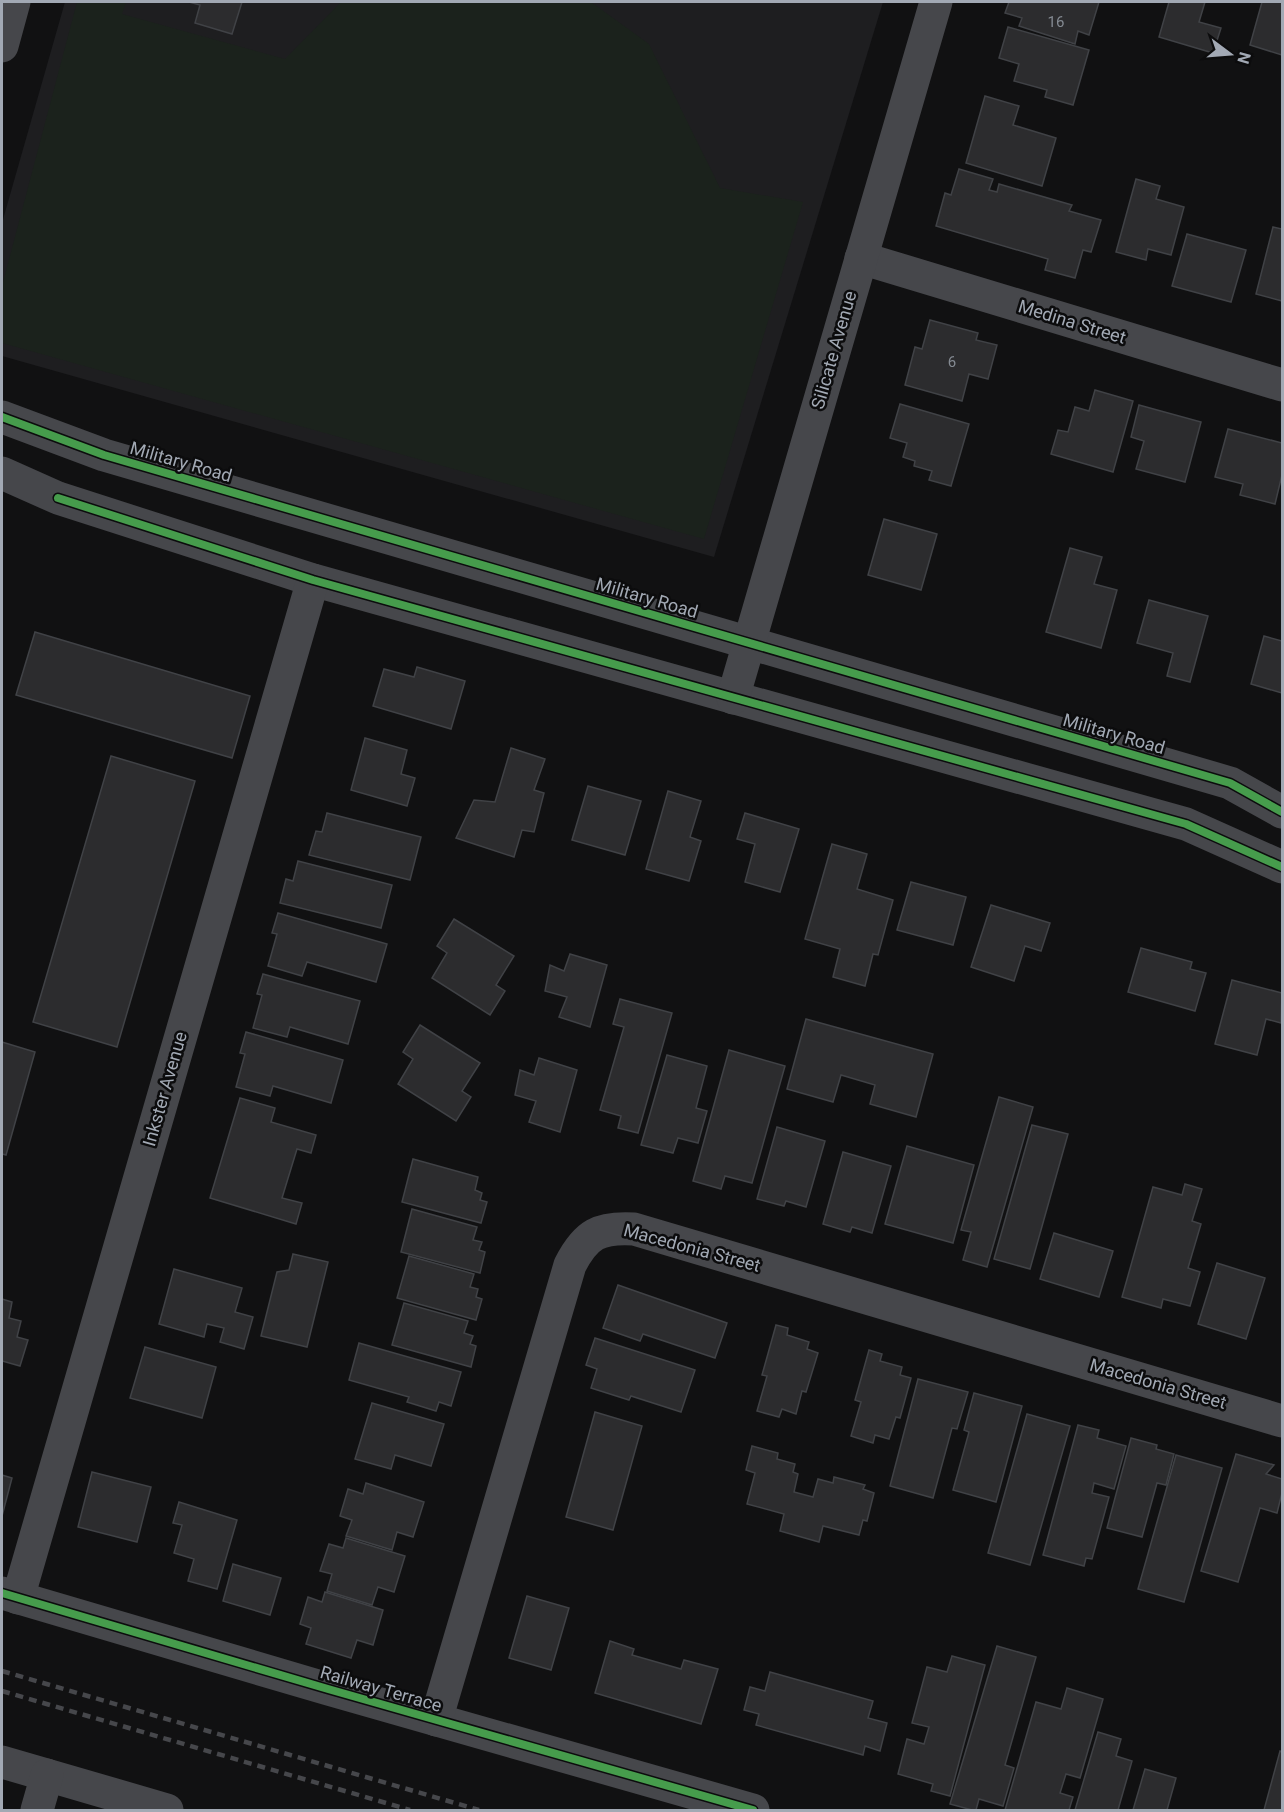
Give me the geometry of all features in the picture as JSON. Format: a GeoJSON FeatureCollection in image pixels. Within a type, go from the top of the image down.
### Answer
{"type":"FeatureCollection","features":[{"type":"Feature","properties":{"kind":"street"},"geometry":{"type":"LineString","coordinates":[[2,46],[14,2]]}},
{"type":"Feature","properties":{"kind":"street","name":"Silicate Avenue"},"geometry":{"type":"LineString","coordinates":[[733,698],[936,2]]}},
{"type":"Feature","properties":{"kind":"street","name":"Medina Street"},"geometry":{"type":"LineString","coordinates":[[861,258],[1282,385]]}},
{"type":"Feature","properties":{"kind":"street","name":"Military Road"},"geometry":{"type":"LineString","coordinates":[[2,417],[104,455],[1230,783],[1282,812]]}},
{"type":"Feature","properties":{"kind":"street"},"geometry":{"type":"LineString","coordinates":[[2,473],[58,498],[313,580],[1186,824],[1282,867]]}},
{"type":"Feature","properties":{"kind":"street","name":"Inkster Avenue"},"geometry":{"type":"LineString","coordinates":[[10,1595],[313,580]]}},
{"type":"Feature","properties":{"kind":"street","name":"Macedonia Street"},"geometry":{"type":"LineString","coordinates":[[436,1720],[570,1265],[579,1247],[594,1233],[612,1228],[634,1229],[1282,1421]]}},
{"type":"Feature","properties":{"kind":"street","name":"Railway Terrace"},"geometry":{"type":"LineString","coordinates":[[10,1595],[753,1810]]}},
{"type":"Feature","properties":{"kind":"street"},"geometry":{"type":"LineString","coordinates":[[2,1762],[166,1810]]}},
{"type":"Feature","properties":{"kind":"street"},"geometry":{"type":"LineString","coordinates":[[37,1810],[47,1775]]}},
{"type":"Feature","properties":{"kind":"shaded area"},"geometry":{"type":"Polygon","coordinates":[[[65,2],[883,2],[714,557],[2,356],[2,223],[65,2]]]}},
{"type":"Feature","properties":{"kind":"shaded area"},"geometry":{"type":"Polygon","coordinates":[[[77,2],[126,2],[122,14],[285,59],[341,2],[591,2],[649,44],[720,188],[803,202],[704,539],[2,343],[2,286],[77,2]]]}},
{"type":"Feature","properties":{"kind":"building"},"geometry":{"type":"Polygon","coordinates":[[[189,2],[242,2],[232,34],[195,23],[200,5],[189,2]]]}},
{"type":"Feature","properties":{"kind":"building"},"geometry":{"type":"Polygon","coordinates":[[[1009,2],[1099,2],[1089,35],[1078,31],[1075,44],[1019,26],[1022,18],[1005,13],[1009,2]]]}},
{"type":"Feature","properties":{"kind":"building"},"geometry":{"type":"Polygon","coordinates":[[[1169,2],[1205,2],[1199,22],[1221,28],[1213,53],[1159,37],[1169,2]]]}},
{"type":"Feature","properties":{"kind":"building"},"geometry":{"type":"Polygon","coordinates":[[[1262,2],[1282,2],[1282,55],[1250,45],[1262,2]]]}},
{"type":"Feature","properties":{"kind":"building"},"geometry":{"type":"Polygon","coordinates":[[[1008,27],[1089,50],[1073,105],[1045,97],[1047,90],[1014,81],[1019,64],[999,58],[1008,27]]]}},
{"type":"Feature","properties":{"kind":"building"},"geometry":{"type":"Polygon","coordinates":[[[985,96],[1019,106],[1013,125],[1056,138],[1042,186],[966,163],[985,96]]]}},
{"type":"Feature","properties":{"kind":"building"},"geometry":{"type":"Polygon","coordinates":[[[959,169],[993,179],[989,190],[997,192],[999,184],[1072,205],[1069,211],[1101,220],[1091,252],[1083,250],[1075,278],[1045,270],[1048,259],[936,226],[945,193],[951,195],[959,169]]]}},
{"type":"Feature","properties":{"kind":"building"},"geometry":{"type":"Polygon","coordinates":[[[1136,179],[1160,186],[1156,199],[1184,207],[1171,255],[1148,249],[1146,260],[1116,252],[1136,179]]]}},
{"type":"Feature","properties":{"kind":"building"},"geometry":{"type":"Polygon","coordinates":[[[1273,227],[1282,229],[1282,301],[1256,294],[1273,227]]]}},
{"type":"Feature","properties":{"kind":"building"},"geometry":{"type":"Polygon","coordinates":[[[1187,234],[1246,250],[1231,302],[1172,286],[1187,234]]]}},
{"type":"Feature","properties":{"kind":"building"},"geometry":{"type":"Polygon","coordinates":[[[930,320],[978,333],[976,340],[997,345],[988,379],[969,374],[962,401],[905,385],[915,347],[922,349],[930,320]]]}},
{"type":"Feature","properties":{"kind":"building"},"geometry":{"type":"Polygon","coordinates":[[[1095,390],[1133,401],[1113,472],[1051,454],[1058,430],[1068,432],[1075,407],[1089,411],[1095,390]]]}},
{"type":"Feature","properties":{"kind":"building"},"geometry":{"type":"Polygon","coordinates":[[[900,404],[969,424],[951,486],[929,480],[932,471],[914,466],[915,461],[903,457],[907,443],[890,438],[900,404]]]}},
{"type":"Feature","properties":{"kind":"building"},"geometry":{"type":"Polygon","coordinates":[[[1139,405],[1201,422],[1185,482],[1136,469],[1144,441],[1131,437],[1139,405]]]}},
{"type":"Feature","properties":{"kind":"building"},"geometry":{"type":"Polygon","coordinates":[[[1228,429],[1282,443],[1282,475],[1275,504],[1240,495],[1243,484],[1215,477],[1228,429]]]}},
{"type":"Feature","properties":{"kind":"building"},"geometry":{"type":"Polygon","coordinates":[[[884,519],[937,534],[921,590],[868,575],[884,519]]]}},
{"type":"Feature","properties":{"kind":"building"},"geometry":{"type":"Polygon","coordinates":[[[1070,548],[1102,557],[1094,584],[1117,590],[1101,648],[1046,632],[1070,548]]]}},
{"type":"Feature","properties":{"kind":"building"},"geometry":{"type":"Polygon","coordinates":[[[1149,600],[1208,616],[1190,682],[1167,676],[1173,653],[1137,643],[1149,600]]]}},
{"type":"Feature","properties":{"kind":"building"},"geometry":{"type":"Polygon","coordinates":[[[35,632],[250,696],[232,758],[16,695],[35,632]]]}},
{"type":"Feature","properties":{"kind":"building"},"geometry":{"type":"Polygon","coordinates":[[[1264,636],[1282,641],[1282,693],[1251,684],[1264,636]]]}},
{"type":"Feature","properties":{"kind":"building"},"geometry":{"type":"Polygon","coordinates":[[[417,667],[465,681],[451,729],[373,706],[384,669],[414,677],[417,667]]]}},
{"type":"Feature","properties":{"kind":"building"},"geometry":{"type":"Polygon","coordinates":[[[365,738],[407,750],[401,774],[415,778],[407,806],[351,790],[365,738]]]}},
{"type":"Feature","properties":{"kind":"building"},"geometry":{"type":"Polygon","coordinates":[[[511,748],[545,759],[534,790],[544,793],[534,832],[522,830],[514,857],[456,838],[474,800],[495,802],[511,748]]]}},
{"type":"Feature","properties":{"kind":"building"},"geometry":{"type":"Polygon","coordinates":[[[111,756],[195,781],[117,1047],[33,1022],[111,756]]]}},
{"type":"Feature","properties":{"kind":"building"},"geometry":{"type":"Polygon","coordinates":[[[588,786],[641,801],[625,855],[572,840],[588,786]]]}},
{"type":"Feature","properties":{"kind":"building"},"geometry":{"type":"Polygon","coordinates":[[[668,791],[701,801],[690,837],[701,841],[689,881],[646,869],[668,791]]]}},
{"type":"Feature","properties":{"kind":"building"},"geometry":{"type":"Polygon","coordinates":[[[327,813],[421,837],[410,880],[309,855],[316,831],[322,832],[327,813]]]}},
{"type":"Feature","properties":{"kind":"building"},"geometry":{"type":"Polygon","coordinates":[[[745,813],[799,829],[780,892],[745,882],[755,844],[737,839],[745,813]]]}},
{"type":"Feature","properties":{"kind":"building"},"geometry":{"type":"Polygon","coordinates":[[[832,844],[867,854],[857,889],[893,900],[878,955],[873,954],[865,986],[833,977],[840,949],[805,939],[832,844]]]}},
{"type":"Feature","properties":{"kind":"building"},"geometry":{"type":"Polygon","coordinates":[[[298,861],[392,885],[381,928],[280,903],[286,879],[293,881],[298,861]]]}},
{"type":"Feature","properties":{"kind":"building"},"geometry":{"type":"Polygon","coordinates":[[[911,882],[966,897],[953,945],[897,930],[911,882]]]}},
{"type":"Feature","properties":{"kind":"building"},"geometry":{"type":"Polygon","coordinates":[[[991,905],[1050,923],[1041,951],[1025,946],[1014,981],[971,967],[991,905]]]}},
{"type":"Feature","properties":{"kind":"building"},"geometry":{"type":"Polygon","coordinates":[[[278,913],[387,944],[376,982],[307,962],[302,976],[268,966],[277,934],[272,933],[278,913]]]}},
{"type":"Feature","properties":{"kind":"building"},"geometry":{"type":"Polygon","coordinates":[[[454,919],[514,956],[496,985],[505,991],[490,1015],[432,978],[447,953],[437,946],[454,919]]]}},
{"type":"Feature","properties":{"kind":"building"},"geometry":{"type":"Polygon","coordinates":[[[1141,948],[1192,962],[1190,969],[1206,973],[1195,1011],[1128,992],[1141,948]]]}},
{"type":"Feature","properties":{"kind":"building"},"geometry":{"type":"Polygon","coordinates":[[[570,954],[607,965],[590,1027],[559,1017],[567,997],[545,991],[550,965],[564,971],[570,954]]]}},
{"type":"Feature","properties":{"kind":"building"},"geometry":{"type":"Polygon","coordinates":[[[263,974],[360,1001],[348,1044],[290,1027],[287,1037],[253,1028],[262,995],[257,994],[263,974]]]}},
{"type":"Feature","properties":{"kind":"building"},"geometry":{"type":"Polygon","coordinates":[[[1232,980],[1282,993],[1281,1023],[1266,1019],[1257,1055],[1215,1044],[1232,980]]]}},
{"type":"Feature","properties":{"kind":"building"},"geometry":{"type":"Polygon","coordinates":[[[620,999],[672,1013],[638,1133],[618,1128],[621,1116],[600,1110],[624,1027],[613,1024],[620,999]]]}},
{"type":"Feature","properties":{"kind":"building"},"geometry":{"type":"Polygon","coordinates":[[[806,1019],[933,1054],[916,1117],[870,1104],[875,1085],[841,1075],[833,1102],[787,1089],[806,1019]]]}},
{"type":"Feature","properties":{"kind":"building"},"geometry":{"type":"Polygon","coordinates":[[[420,1025],[480,1063],[462,1091],[471,1097],[456,1121],[398,1084],[413,1059],[403,1052],[420,1025]]]}},
{"type":"Feature","properties":{"kind":"building"},"geometry":{"type":"Polygon","coordinates":[[[246,1032],[343,1060],[331,1103],[273,1086],[270,1096],[236,1087],[245,1054],[240,1053],[246,1032]]]}},
{"type":"Feature","properties":{"kind":"building"},"geometry":{"type":"Polygon","coordinates":[[[2,1042],[35,1052],[6,1155],[2,1154],[2,1042]]]}},
{"type":"Feature","properties":{"kind":"building"},"geometry":{"type":"Polygon","coordinates":[[[729,1050],[785,1066],[752,1183],[725,1176],[721,1189],[693,1181],[729,1050]]]}},
{"type":"Feature","properties":{"kind":"building"},"geometry":{"type":"Polygon","coordinates":[[[667,1055],[707,1066],[696,1108],[707,1111],[698,1143],[678,1138],[673,1153],[641,1145],[667,1055]]]}},
{"type":"Feature","properties":{"kind":"building"},"geometry":{"type":"Polygon","coordinates":[[[539,1058],[577,1070],[560,1132],[529,1122],[536,1101],[515,1095],[520,1070],[534,1075],[539,1058]]]}},
{"type":"Feature","properties":{"kind":"building"},"geometry":{"type":"Polygon","coordinates":[[[999,1097],[1033,1107],[987,1267],[963,1260],[971,1232],[961,1230],[999,1097]]]}},
{"type":"Feature","properties":{"kind":"building"},"geometry":{"type":"Polygon","coordinates":[[[240,1098],[275,1108],[271,1122],[316,1135],[311,1153],[297,1149],[282,1198],[302,1203],[296,1224],[210,1198],[240,1098]]]}},
{"type":"Feature","properties":{"kind":"building"},"geometry":{"type":"Polygon","coordinates":[[[1032,1125],[1068,1134],[1030,1269],[994,1259],[1032,1125]]]}},
{"type":"Feature","properties":{"kind":"building"},"geometry":{"type":"Polygon","coordinates":[[[777,1127],[825,1141],[806,1207],[786,1201],[784,1206],[757,1199],[777,1127]]]}},
{"type":"Feature","properties":{"kind":"building"},"geometry":{"type":"Polygon","coordinates":[[[907,1146],[974,1165],[953,1243],[885,1224],[907,1146]]]}},
{"type":"Feature","properties":{"kind":"building"},"geometry":{"type":"Polygon","coordinates":[[[843,1152],[891,1166],[872,1233],[852,1227],[850,1232],[823,1224],[843,1152]]]}},
{"type":"Feature","properties":{"kind":"building"},"geometry":{"type":"Polygon","coordinates":[[[413,1159],[478,1177],[475,1190],[482,1193],[480,1200],[487,1202],[481,1223],[402,1202],[413,1159]]]}},
{"type":"Feature","properties":{"kind":"building"},"geometry":{"type":"Polygon","coordinates":[[[1185,1184],[1202,1189],[1192,1221],[1201,1224],[1188,1268],[1200,1272],[1190,1306],[1163,1299],[1161,1308],[1122,1297],[1153,1187],[1182,1195],[1185,1184]]]}},
{"type":"Feature","properties":{"kind":"building"},"geometry":{"type":"Polygon","coordinates":[[[412,1209],[477,1227],[473,1240],[482,1242],[479,1250],[485,1252],[480,1273],[401,1252],[412,1209]]]}},
{"type":"Feature","properties":{"kind":"building"},"geometry":{"type":"Polygon","coordinates":[[[1054,1233],[1113,1251],[1099,1297],[1040,1279],[1054,1233]]]}},
{"type":"Feature","properties":{"kind":"building"},"geometry":{"type":"Polygon","coordinates":[[[293,1254],[328,1262],[307,1347],[261,1336],[277,1272],[289,1270],[293,1254]]]}},
{"type":"Feature","properties":{"kind":"building"},"geometry":{"type":"Polygon","coordinates":[[[409,1256],[474,1274],[470,1287],[478,1289],[476,1297],[482,1299],[476,1320],[397,1298],[409,1256]]]}},
{"type":"Feature","properties":{"kind":"building"},"geometry":{"type":"Polygon","coordinates":[[[1217,1263],[1265,1278],[1246,1339],[1198,1324],[1217,1263]]]}},
{"type":"Feature","properties":{"kind":"building"},"geometry":{"type":"Polygon","coordinates":[[[174,1269],[242,1288],[235,1312],[253,1317],[244,1349],[220,1342],[224,1328],[207,1324],[204,1337],[159,1324],[174,1269]]]}},
{"type":"Feature","properties":{"kind":"building"},"geometry":{"type":"Polygon","coordinates":[[[618,1285],[727,1323],[715,1358],[643,1334],[640,1341],[603,1328],[618,1285]]]}},
{"type":"Feature","properties":{"kind":"building"},"geometry":{"type":"Polygon","coordinates":[[[2,1299],[12,1302],[9,1318],[21,1321],[17,1337],[28,1340],[20,1366],[2,1361],[2,1299]]]}},
{"type":"Feature","properties":{"kind":"building"},"geometry":{"type":"Polygon","coordinates":[[[404,1303],[468,1321],[464,1333],[473,1336],[470,1344],[476,1346],[471,1367],[392,1345],[404,1303]]]}},
{"type":"Feature","properties":{"kind":"building"},"geometry":{"type":"Polygon","coordinates":[[[776,1325],[788,1328],[787,1335],[809,1342],[807,1349],[818,1353],[806,1392],[802,1391],[796,1414],[782,1409],[779,1417],[757,1411],[767,1376],[762,1375],[776,1325]]]}},
{"type":"Feature","properties":{"kind":"building"},"geometry":{"type":"Polygon","coordinates":[[[595,1338],[695,1370],[681,1412],[631,1396],[629,1400],[591,1388],[597,1369],[586,1365],[595,1338]]]}},
{"type":"Feature","properties":{"kind":"building"},"geometry":{"type":"Polygon","coordinates":[[[359,1343],[461,1372],[451,1406],[439,1402],[436,1411],[407,1402],[409,1397],[349,1380],[359,1343]]]}},
{"type":"Feature","properties":{"kind":"building"},"geometry":{"type":"Polygon","coordinates":[[[145,1347],[216,1367],[202,1418],[130,1398],[145,1347]]]}},
{"type":"Feature","properties":{"kind":"building"},"geometry":{"type":"Polygon","coordinates":[[[869,1350],[882,1354],[880,1361],[902,1367],[900,1375],[911,1378],[900,1418],[896,1417],[889,1439],[875,1435],[873,1443],[851,1436],[861,1402],[855,1400],[869,1350]]]}},
{"type":"Feature","properties":{"kind":"building"},"geometry":{"type":"Polygon","coordinates":[[[918,1379],[968,1392],[957,1429],[952,1428],[933,1498],[890,1486],[918,1379]]]}},
{"type":"Feature","properties":{"kind":"building"},"geometry":{"type":"Polygon","coordinates":[[[974,1393],[1022,1406],[996,1502],[953,1490],[969,1432],[964,1430],[974,1393]]]}},
{"type":"Feature","properties":{"kind":"building"},"geometry":{"type":"Polygon","coordinates":[[[372,1403],[444,1424],[431,1466],[395,1455],[391,1469],[355,1459],[372,1403]]]}},
{"type":"Feature","properties":{"kind":"building"},"geometry":{"type":"Polygon","coordinates":[[[595,1412],[642,1426],[613,1530],[566,1517],[595,1412]]]}},
{"type":"Feature","properties":{"kind":"building"},"geometry":{"type":"Polygon","coordinates":[[[1027,1414],[1070,1426],[1030,1565],[988,1553],[1027,1414]]]}},
{"type":"Feature","properties":{"kind":"building"},"geometry":{"type":"Polygon","coordinates":[[[1078,1425],[1099,1430],[1097,1438],[1126,1446],[1114,1489],[1094,1483],[1092,1493],[1109,1497],[1092,1559],[1086,1558],[1084,1566],[1043,1555],[1078,1425]]]}},
{"type":"Feature","properties":{"kind":"building"},"geometry":{"type":"Polygon","coordinates":[[[1131,1438],[1157,1445],[1156,1449],[1174,1454],[1166,1485],[1157,1483],[1142,1537],[1107,1528],[1131,1438]]]}},
{"type":"Feature","properties":{"kind":"building"},"geometry":{"type":"Polygon","coordinates":[[[752,1446],[778,1453],[777,1459],[795,1464],[793,1472],[798,1474],[794,1492],[813,1497],[818,1479],[833,1483],[834,1477],[865,1485],[863,1489],[874,1493],[867,1521],[863,1520],[859,1535],[823,1526],[819,1542],[780,1531],[784,1514],[747,1504],[755,1473],[746,1470],[752,1446]]]}},
{"type":"Feature","properties":{"kind":"building"},"geometry":{"type":"Polygon","coordinates":[[[1236,1454],[1274,1465],[1266,1474],[1282,1479],[1282,1493],[1277,1513],[1260,1508],[1238,1582],[1201,1571],[1236,1454]]]}},
{"type":"Feature","properties":{"kind":"building"},"geometry":{"type":"Polygon","coordinates":[[[1176,1455],[1222,1468],[1184,1602],[1138,1589],[1176,1455]]]}},
{"type":"Feature","properties":{"kind":"building"},"geometry":{"type":"Polygon","coordinates":[[[92,1472],[151,1487],[137,1542],[78,1527],[92,1472]]]}},
{"type":"Feature","properties":{"kind":"building"},"geometry":{"type":"Polygon","coordinates":[[[2,1475],[12,1478],[2,1516],[2,1475]]]}},
{"type":"Feature","properties":{"kind":"building"},"geometry":{"type":"Polygon","coordinates":[[[366,1483],[424,1502],[413,1537],[397,1532],[392,1550],[346,1536],[352,1520],[340,1516],[348,1489],[363,1494],[366,1483]]]}},
{"type":"Feature","properties":{"kind":"building"},"geometry":{"type":"Polygon","coordinates":[[[179,1502],[237,1520],[217,1589],[188,1581],[194,1559],[174,1553],[182,1525],[173,1523],[179,1502]]]}},
{"type":"Feature","properties":{"kind":"building"},"geometry":{"type":"Polygon","coordinates":[[[346,1538],[405,1556],[394,1592],[378,1587],[372,1605],[327,1591],[332,1574],[320,1571],[329,1544],[343,1548],[346,1538]]]}},
{"type":"Feature","properties":{"kind":"building"},"geometry":{"type":"Polygon","coordinates":[[[233,1564],[281,1578],[270,1615],[223,1601],[233,1564]]]}},
{"type":"Feature","properties":{"kind":"building"},"geometry":{"type":"Polygon","coordinates":[[[325,1592],[383,1610],[373,1645],[357,1640],[351,1658],[306,1644],[311,1628],[300,1624],[308,1597],[322,1602],[325,1592]]]}},
{"type":"Feature","properties":{"kind":"building"},"geometry":{"type":"Polygon","coordinates":[[[527,1596],[569,1608],[551,1670],[509,1658],[527,1596]]]}},
{"type":"Feature","properties":{"kind":"building"},"geometry":{"type":"Polygon","coordinates":[[[610,1641],[634,1649],[632,1655],[681,1669],[684,1660],[718,1669],[701,1724],[595,1693],[610,1641]]]}},
{"type":"Feature","properties":{"kind":"building"},"geometry":{"type":"Polygon","coordinates":[[[997,1646],[1036,1657],[1005,1765],[1014,1768],[1003,1806],[979,1799],[976,1810],[972,1810],[950,1804],[997,1646]]]}},
{"type":"Feature","properties":{"kind":"building"},"geometry":{"type":"Polygon","coordinates":[[[952,1656],[985,1665],[950,1796],[931,1791],[933,1784],[898,1774],[907,1739],[924,1744],[929,1727],[912,1723],[927,1667],[947,1672],[952,1656]]]}},
{"type":"Feature","properties":{"kind":"building"},"geometry":{"type":"Polygon","coordinates":[[[770,1672],[873,1701],[868,1718],[887,1723],[880,1751],[865,1746],[863,1755],[756,1725],[759,1714],[744,1710],[750,1687],[765,1691],[770,1672]]]}},
{"type":"Feature","properties":{"kind":"building"},"geometry":{"type":"Polygon","coordinates":[[[1067,1688],[1103,1699],[1080,1778],[1066,1774],[1060,1793],[1073,1797],[1069,1810],[1005,1810],[1036,1702],[1061,1709],[1067,1688]]]}},
{"type":"Feature","properties":{"kind":"building"},"geometry":{"type":"Polygon","coordinates":[[[1098,1732],[1121,1739],[1116,1756],[1132,1761],[1118,1810],[1075,1810],[1098,1732]]]}},
{"type":"Feature","properties":{"kind":"building"},"geometry":{"type":"Polygon","coordinates":[[[1280,1751],[1282,1752],[1282,1810],[1264,1810],[1280,1751]]]}},
{"type":"Feature","properties":{"kind":"building"},"geometry":{"type":"Polygon","coordinates":[[[1145,1769],[1176,1778],[1167,1810],[1133,1810],[1145,1769]]]}},
{"type":"Feature","properties":{"kind":"railway"},"geometry":{"type":"LineString","coordinates":[[2,1671],[479,1810]]}},
{"type":"Feature","properties":{"kind":"railway"},"geometry":{"type":"LineString","coordinates":[[2,1691],[410,1810]]}},
{"type":"Feature","properties":{"kind":"cycle path"},"geometry":{"type":"LineString","coordinates":[[2,417],[104,455],[1230,783],[1282,812]]}},
{"type":"Feature","properties":{"kind":"cycle path"},"geometry":{"type":"LineString","coordinates":[[58,498],[313,580],[1186,824],[1282,867]]}},
{"type":"Feature","properties":{"kind":"cycle path"},"geometry":{"type":"LineString","coordinates":[[2,1593],[753,1810]]}}]}
